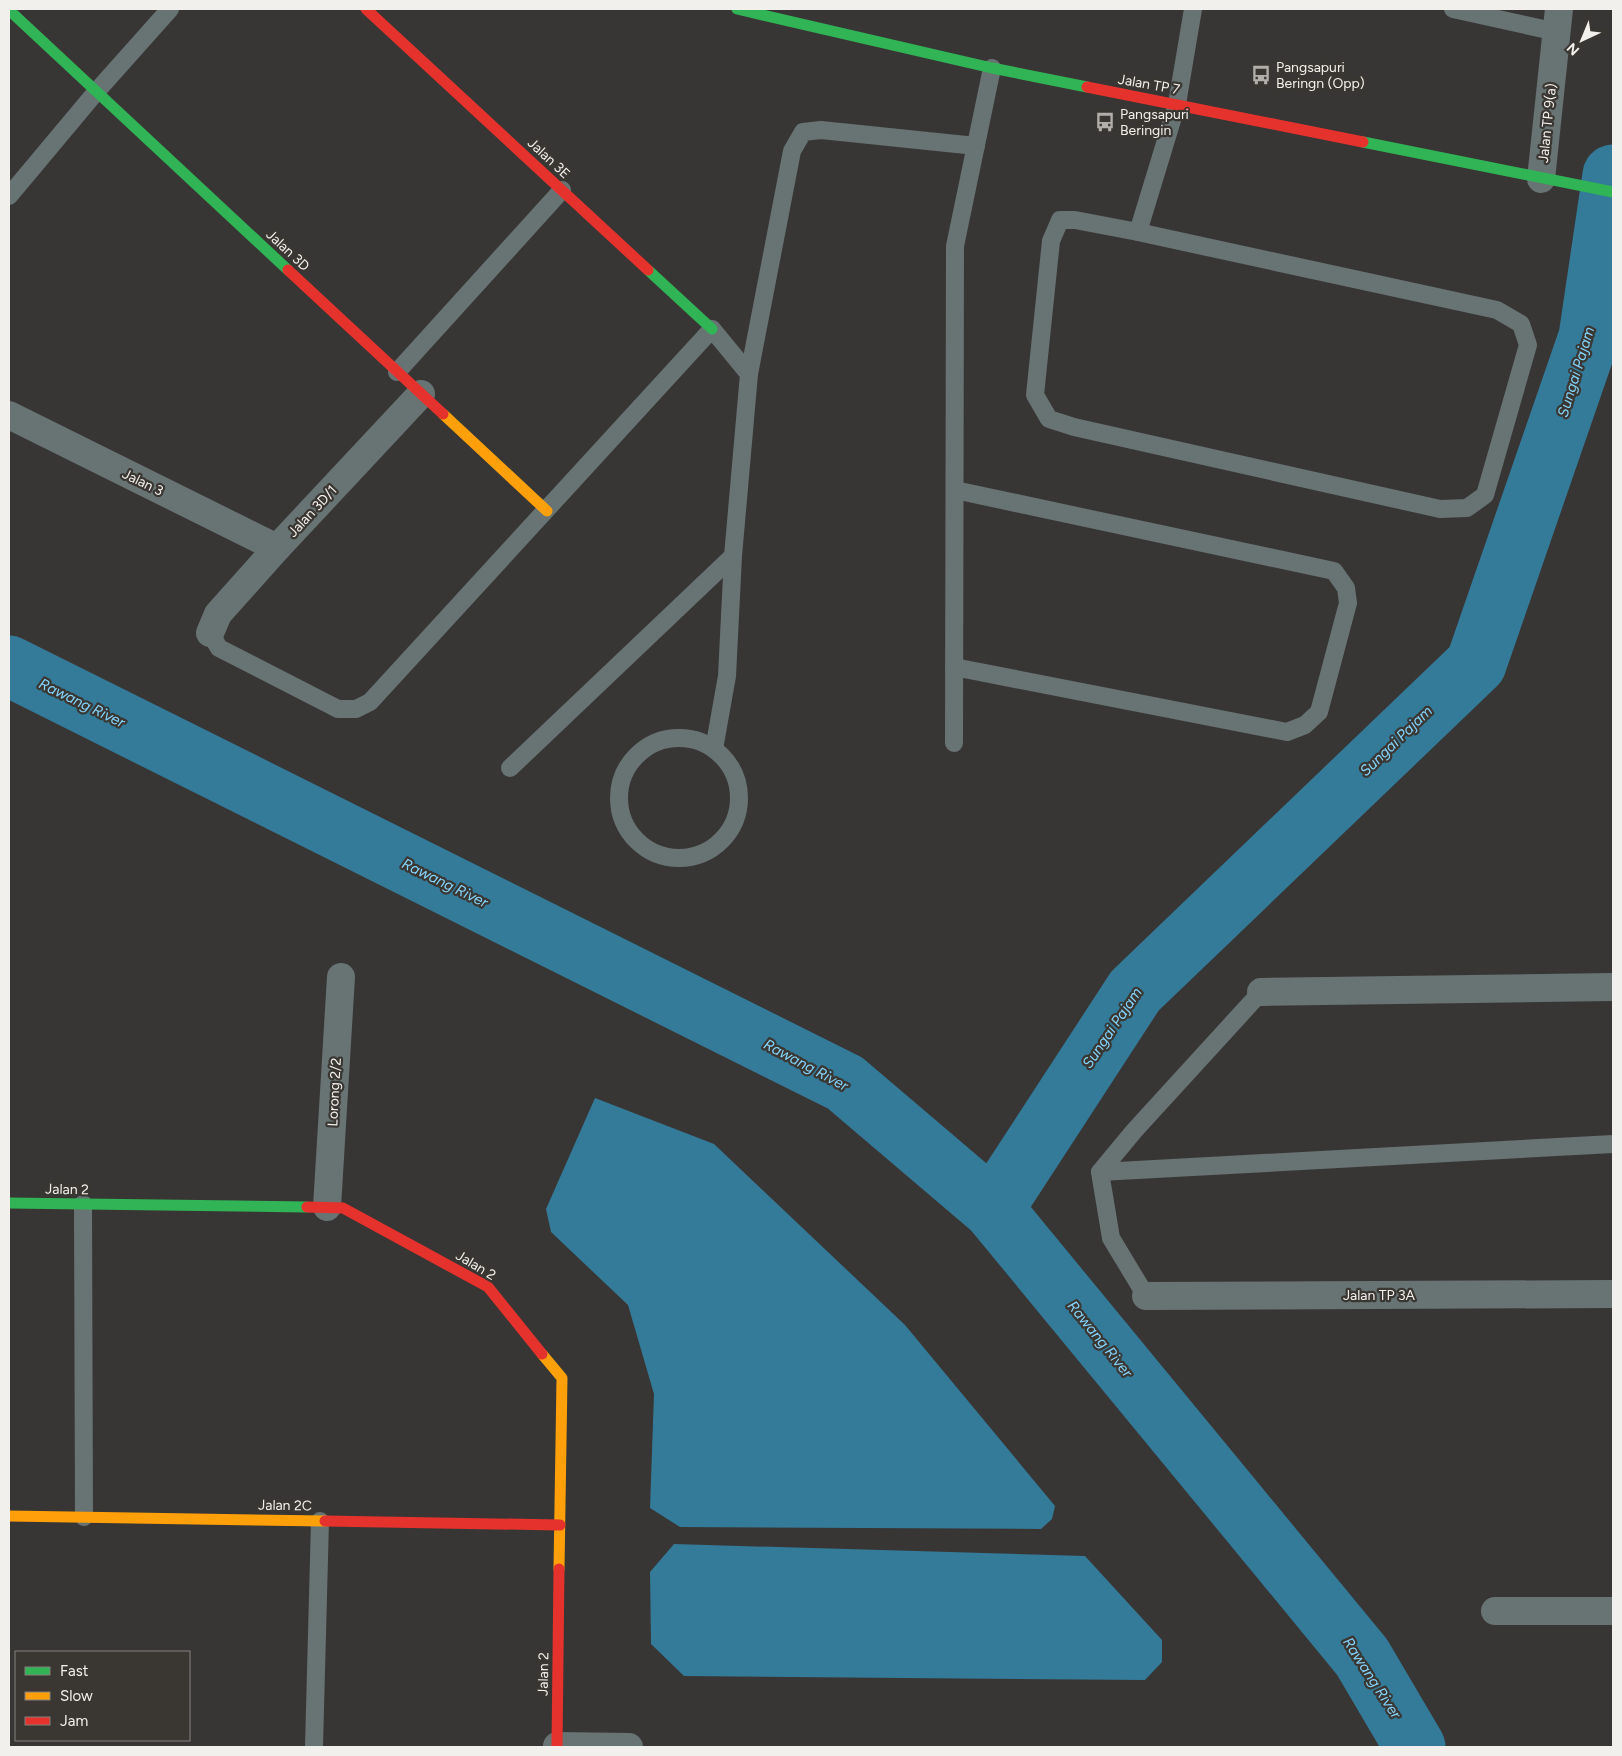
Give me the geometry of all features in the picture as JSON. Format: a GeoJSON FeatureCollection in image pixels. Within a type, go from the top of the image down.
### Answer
{"type":"FeatureCollection","features":[{"type":"Feature","properties":{"kind":"street","name":"Jalan 3E"},"geometry":{"type":"LineString","coordinates":[[366,9],[712,329]]}},
{"type":"Feature","properties":{"kind":"street","name":"Jalan TP 7"},"geometry":{"type":"LineString","coordinates":[[737,9],[992,68],[1613,192]]}},
{"type":"Feature","properties":{"kind":"street","name":"Jalan 3D"},"geometry":{"type":"LineString","coordinates":[[9,11],[546,511]]}},
{"type":"Feature","properties":{"kind":"street","name":"Jalan TP 9(a)"},"geometry":{"type":"LineString","coordinates":[[1549,180],[1558,20]]}},
{"type":"Feature","properties":{"kind":"street","name":"Jalan 3D/1"},"geometry":{"type":"LineString","coordinates":[[210,633],[218,614],[421,394]]}},
{"type":"Feature","properties":{"kind":"street","name":"Jalan 3"},"geometry":{"type":"LineString","coordinates":[[9,415],[277,548]]}},
{"type":"Feature","properties":{"kind":"street","name":"Lorong 2/2"},"geometry":{"type":"LineString","coordinates":[[327,1207],[341,977]]}},
{"type":"Feature","properties":{"kind":"street"},"geometry":{"type":"LineString","coordinates":[[1262,992],[1613,987]]}},
{"type":"Feature","properties":{"kind":"street","name":"Jalan 2"},"geometry":{"type":"LineString","coordinates":[[9,1203],[343,1208],[488,1287],[562,1378],[557,1747]]}},
{"type":"Feature","properties":{"kind":"street","name":"Jalan TP 3A"},"geometry":{"type":"LineString","coordinates":[[1146,1296],[1613,1294]]}},
{"type":"Feature","properties":{"kind":"street","name":"Jalan 2C"},"geometry":{"type":"LineString","coordinates":[[9,1516],[560,1525]]}},
{"type":"Feature","properties":{"kind":"street"},"geometry":{"type":"LineString","coordinates":[[1495,1611],[1613,1611]]}},
{"type":"Feature","properties":{"kind":"street"},"geometry":{"type":"LineString","coordinates":[[557,1747],[629,1747]]}},
{"type":"Feature","properties":{"kind":"lane"},"geometry":{"type":"LineString","coordinates":[[9,196],[96,92],[170,9]]}},
{"type":"Feature","properties":{"kind":"lane"},"geometry":{"type":"LineString","coordinates":[[1138,232],[1177,104],[1193,9]]}},
{"type":"Feature","properties":{"kind":"lane"},"geometry":{"type":"LineString","coordinates":[[1453,9],[1558,20]]}},
{"type":"Feature","properties":{"kind":"lane"},"geometry":{"type":"LineString","coordinates":[[954,743],[956,246],[992,68]]}},
{"type":"Feature","properties":{"kind":"lane"},"geometry":{"type":"LineString","coordinates":[[714,749],[727,676],[733,556],[749,374],[792,151],[803,132],[821,130],[976,146]]}},
{"type":"Feature","properties":{"kind":"lane"},"geometry":{"type":"LineString","coordinates":[[397,372],[562,190]]}},
{"type":"Feature","properties":{"kind":"lane"},"geometry":{"type":"LineString","coordinates":[[1060,220],[1075,220],[1138,232],[1497,310],[1521,324],[1528,345],[1485,495],[1467,508],[1440,509],[1074,427],[1049,419],[1035,395],[1050,241],[1060,220]]}},
{"type":"Feature","properties":{"kind":"lane"},"geometry":{"type":"LineString","coordinates":[[210,633],[219,648],[338,709],[356,709],[370,702],[712,329],[749,374]]}},
{"type":"Feature","properties":{"kind":"lane"},"geometry":{"type":"LineString","coordinates":[[954,668],[1287,732],[1304,725],[1320,712],[1348,603],[1346,588],[1334,571],[955,490]]}},
{"type":"Feature","properties":{"kind":"lane"},"geometry":{"type":"LineString","coordinates":[[510,768],[733,556]]}},
{"type":"Feature","properties":{"kind":"lane"},"geometry":{"type":"LineString","coordinates":[[681,738],[699,741],[714,749],[727,761],[735,776],[739,793],[738,810],[733,826],[723,840],[709,851],[693,857],[676,859],[659,855],[644,847],[631,835],[623,820],[619,803],[619,786],[625,770],[635,756],[648,746],[665,739],[681,738]]}},
{"type":"Feature","properties":{"kind":"lane"},"geometry":{"type":"LineString","coordinates":[[1146,1296],[1111,1238],[1100,1172],[1140,1124],[1262,992]]}},
{"type":"Feature","properties":{"kind":"lane"},"geometry":{"type":"LineString","coordinates":[[1100,1172],[1613,1144]]}},
{"type":"Feature","properties":{"kind":"lane"},"geometry":{"type":"LineString","coordinates":[[83,1204],[84,1517]]}},
{"type":"Feature","properties":{"kind":"lane"},"geometry":{"type":"LineString","coordinates":[[314,1747],[320,1521]]}},
{"type":"Feature","properties":{"kind":"water"},"geometry":{"type":"Polygon","coordinates":[[[595,1098],[714,1144],[905,1325],[1055,1506],[1052,1519],[1041,1529],[680,1527],[650,1508],[654,1394],[628,1305],[551,1232],[546,1209],[595,1098]]]}},
{"type":"Feature","properties":{"kind":"water"},"geometry":{"type":"Polygon","coordinates":[[[674,1544],[1085,1556],[1162,1640],[1162,1662],[1145,1680],[684,1676],[651,1644],[650,1572],[674,1544]]]}},
{"type":"Feature","properties":{"kind":"waterway","name":"Sungai Pajam"},"geometry":{"type":"LineString","coordinates":[[993,1209],[1135,991],[1476,664],[1589,337],[1613,175]]}},
{"type":"Feature","properties":{"kind":"waterway","name":"Rawang River"},"geometry":{"type":"LineString","coordinates":[[9,666],[845,1083],[993,1209],[1362,1657],[1415,1747]]}},
{"type":"Feature","properties":{"kind":"traffic: fast"},"geometry":{"type":"LineString","coordinates":[[737,9],[992,68],[1087,87]]}},
{"type":"Feature","properties":{"kind":"traffic: fast"},"geometry":{"type":"LineString","coordinates":[[9,10],[288,270]]}},
{"type":"Feature","properties":{"kind":"traffic: fast"},"geometry":{"type":"LineString","coordinates":[[1363,142],[1613,192]]}},
{"type":"Feature","properties":{"kind":"traffic: fast"},"geometry":{"type":"LineString","coordinates":[[648,270],[712,329]]}},
{"type":"Feature","properties":{"kind":"traffic: fast"},"geometry":{"type":"LineString","coordinates":[[9,1203],[307,1207]]}},
{"type":"Feature","properties":{"kind":"traffic: slow"},"geometry":{"type":"LineString","coordinates":[[443,414],[547,511]]}},
{"type":"Feature","properties":{"kind":"traffic: slow"},"geometry":{"type":"LineString","coordinates":[[542,1354],[562,1378],[559,1569]]}},
{"type":"Feature","properties":{"kind":"traffic: slow"},"geometry":{"type":"LineString","coordinates":[[9,1516],[325,1521]]}},
{"type":"Feature","properties":{"kind":"traffic: jam"},"geometry":{"type":"LineString","coordinates":[[366,9],[648,270]]}},
{"type":"Feature","properties":{"kind":"traffic: jam"},"geometry":{"type":"LineString","coordinates":[[1087,87],[1363,142]]}},
{"type":"Feature","properties":{"kind":"traffic: jam"},"geometry":{"type":"LineString","coordinates":[[288,270],[443,414]]}},
{"type":"Feature","properties":{"kind":"traffic: jam"},"geometry":{"type":"LineString","coordinates":[[307,1207],[343,1208],[488,1287],[542,1354]]}},
{"type":"Feature","properties":{"kind":"traffic: jam"},"geometry":{"type":"LineString","coordinates":[[325,1521],[560,1525]]}},
{"type":"Feature","properties":{"kind":"traffic: jam"},"geometry":{"type":"LineString","coordinates":[[557,1747],[559,1569]]}},
{"type":"Feature","properties":{"kind":"place","name":"Pangsapuri Beringn (Opp)"},"geometry":{"type":"Point","coordinates":[1261,75]}},
{"type":"Feature","properties":{"kind":"place","name":"Pangsapuri Beringin"},"geometry":{"type":"Point","coordinates":[1105,122]}}]}
